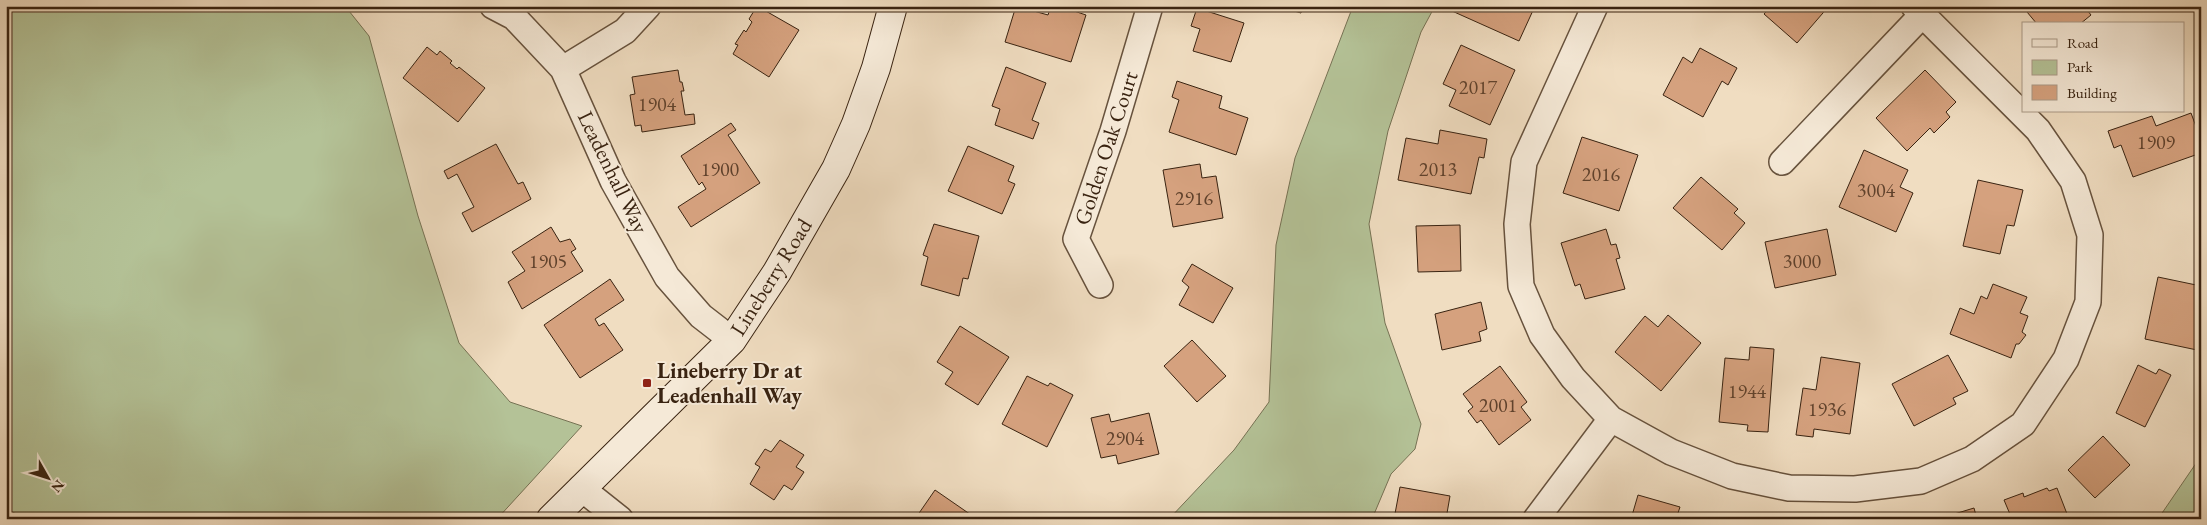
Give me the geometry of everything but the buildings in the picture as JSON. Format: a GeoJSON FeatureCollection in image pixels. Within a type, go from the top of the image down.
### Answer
{"type":"FeatureCollection","features":[{"type":"Feature","properties":{"kind":"street","name":"Leadenhall Way"},"geometry":{"type":"LineString","coordinates":[[493,6],[514,17],[564,69],[613,181],[668,277],[701,316],[732,340]]}},
{"type":"Feature","properties":{"kind":"street"},"geometry":{"type":"LineString","coordinates":[[564,69],[625,31],[648,6]]}},
{"type":"Feature","properties":{"kind":"street","name":"Lineberry Road"},"geometry":{"type":"LineString","coordinates":[[551,519],[732,340],[777,272],[836,169],[856,124],[876,68],[893,6]]}},
{"type":"Feature","properties":{"kind":"street","name":"Golden Oak Court"},"geometry":{"type":"LineString","coordinates":[[1100,285],[1076,240],[1113,131],[1150,6]]}},
{"type":"Feature","properties":{"kind":"street"},"geometry":{"type":"LineString","coordinates":[[1595,6],[1524,162],[1517,224],[1521,286],[1542,335],[1573,378],[1611,418],[1670,452],[1732,476],[1789,488],[1855,489],[1921,481],[1972,459],[2023,424],[2066,359],[2088,302],[2090,235],[2073,181],[2038,130],[1918,10],[1782,162]]}},
{"type":"Feature","properties":{"kind":"street"},"geometry":{"type":"LineString","coordinates":[[1536,519],[1611,418]]}},
{"type":"Feature","properties":{"kind":"street"},"geometry":{"type":"LineString","coordinates":[[581,488],[620,519]]}},
{"type":"Feature","properties":{"kind":"green space"},"geometry":{"type":"Polygon","coordinates":[[[6,6],[345,6],[369,36],[418,216],[459,343],[510,402],[582,426],[497,519],[66,519],[55,515],[23,517],[6,509],[6,6]]]}},
{"type":"Feature","properties":{"kind":"green space"},"geometry":{"type":"Polygon","coordinates":[[[1353,6],[1435,6],[1421,32],[1388,131],[1369,224],[1385,323],[1421,424],[1415,449],[1391,474],[1372,519],[1169,519],[1234,450],[1269,402],[1276,245],[1295,158],[1353,6]]]}},
{"type":"Feature","properties":{"kind":"green space"},"geometry":{"type":"Polygon","coordinates":[[[2201,456],[2201,519],[2158,519],[2201,456]]]}},
{"type":"Feature","properties":{"kind":"place","name":"Lineberry Dr at Leadenhall Way"},"geometry":{"type":"Point","coordinates":[647,383]}}]}
